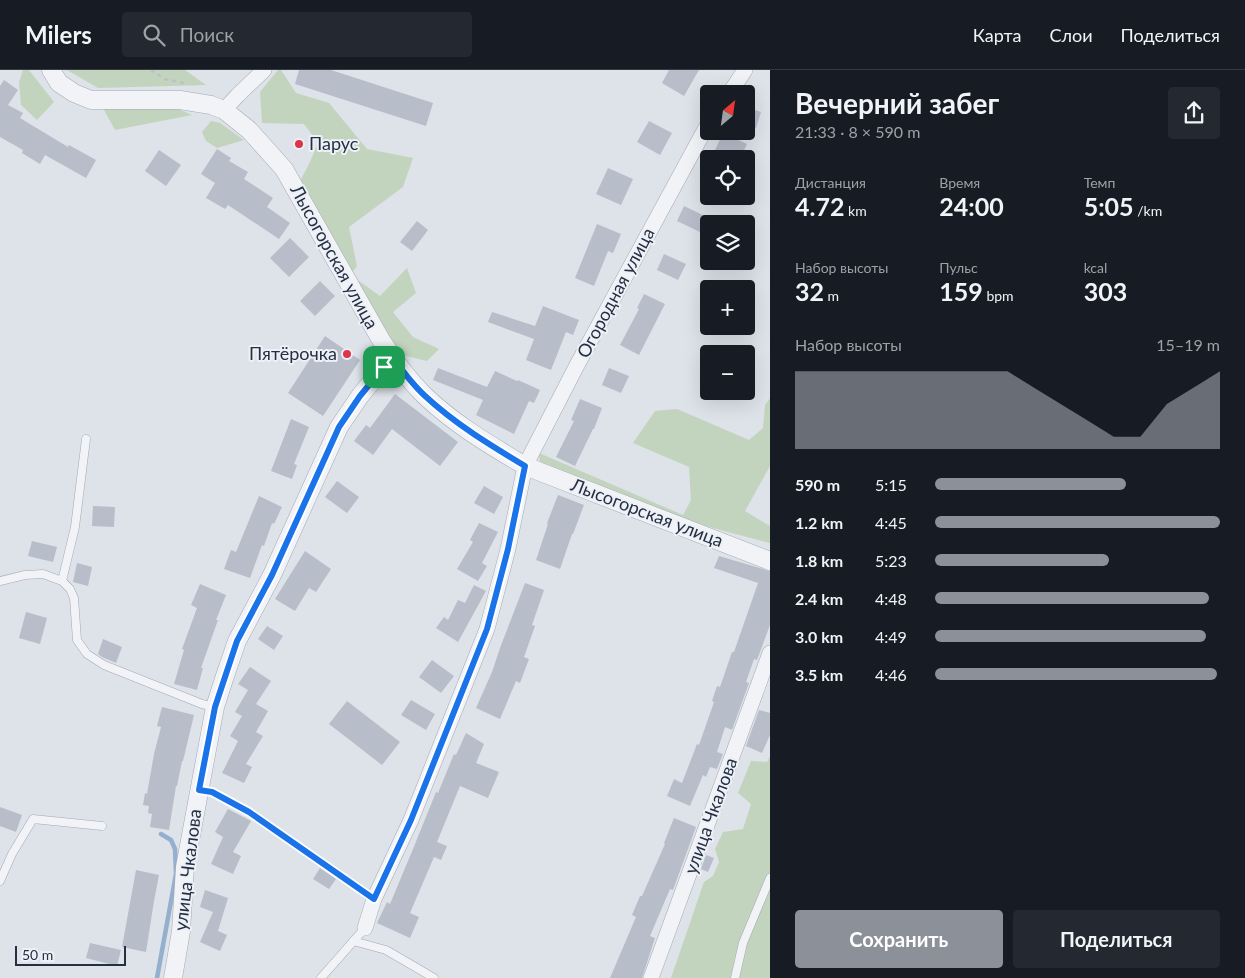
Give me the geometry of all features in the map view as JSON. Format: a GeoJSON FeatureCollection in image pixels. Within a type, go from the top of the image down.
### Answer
{"type":"FeatureCollection","features":[{"type":"Feature","properties":{"kind":"street","name":"Лысогорская улица"},"geometry":{"type":"LineString","coordinates":[[51,70],[59,83],[74,93],[91,100],[180,100],[224,110],[250,130],[284,169],[392,357],[422,394],[451,418],[525,466],[770,561]]}},
{"type":"Feature","properties":{"kind":"street"},"geometry":{"type":"LineString","coordinates":[[224,110],[264,70]]}},
{"type":"Feature","properties":{"kind":"street"},"geometry":{"type":"LineString","coordinates":[[735,85],[745,70]]}},
{"type":"Feature","properties":{"kind":"street","name":"Огородная улица"},"geometry":{"type":"LineString","coordinates":[[365,928],[374,899],[411,820],[487,629],[508,549],[525,466],[576,367],[700,139]]}},
{"type":"Feature","properties":{"kind":"street","name":"улица Чкалова"},"geometry":{"type":"LineString","coordinates":[[173,978],[181,931],[185,867],[199,790],[215,707],[237,641],[272,575],[339,427],[360,396],[392,357]]}},
{"type":"Feature","properties":{"kind":"street","name":"улица Чкалова"},"geometry":{"type":"LineString","coordinates":[[651,978],[770,654]]}},
{"type":"Feature","properties":{"kind":"lane"},"geometry":{"type":"LineString","coordinates":[[62,582],[75,527],[86,439]]}},
{"type":"Feature","properties":{"kind":"lane"},"geometry":{"type":"LineString","coordinates":[[0,581],[25,575],[43,574],[62,582],[70,589],[74,598],[77,640],[87,654],[104,665],[202,704],[215,707]]}},
{"type":"Feature","properties":{"kind":"lane"},"geometry":{"type":"LineString","coordinates":[[199,790],[212,792],[249,812],[374,899]]}},
{"type":"Feature","properties":{"kind":"lane"},"geometry":{"type":"LineString","coordinates":[[0,880],[12,854],[33,818],[102,826]]}},
{"type":"Feature","properties":{"kind":"lane"},"geometry":{"type":"LineString","coordinates":[[735,978],[743,942],[770,878]]}},
{"type":"Feature","properties":{"kind":"lane"},"geometry":{"type":"LineString","coordinates":[[321,978],[365,928]]}},
{"type":"Feature","properties":{"kind":"lane"},"geometry":{"type":"LineString","coordinates":[[353,942],[386,950],[434,978]]}},
{"type":"Feature","properties":{"kind":"green space"},"geometry":{"type":"Polygon","coordinates":[[[23,70],[29,70],[54,102],[37,120],[21,105],[19,82],[23,70]]]}},
{"type":"Feature","properties":{"kind":"green space"},"geometry":{"type":"Polygon","coordinates":[[[67,70],[185,70],[206,85],[98,88],[67,70]]]}},
{"type":"Feature","properties":{"kind":"green space"},"geometry":{"type":"Polygon","coordinates":[[[278,70],[281,70],[296,93],[329,103],[367,149],[413,158],[403,187],[349,227],[357,266],[351,274],[298,185],[318,143],[304,124],[262,123],[260,92],[278,70]]]}},
{"type":"Feature","properties":{"kind":"green space"},"geometry":{"type":"Polygon","coordinates":[[[102,106],[171,106],[192,115],[115,130],[102,106]]]}},
{"type":"Feature","properties":{"kind":"green space"},"geometry":{"type":"Polygon","coordinates":[[[211,121],[220,123],[244,140],[217,148],[206,141],[202,132],[211,121]]]}},
{"type":"Feature","properties":{"kind":"green space"},"geometry":{"type":"Polygon","coordinates":[[[407,268],[416,293],[393,312],[413,337],[439,349],[427,361],[398,354],[355,288],[359,281],[380,296],[407,268]]]}},
{"type":"Feature","properties":{"kind":"green space"},"geometry":{"type":"Polygon","coordinates":[[[770,398],[770,466],[745,511],[770,526],[770,543],[679,519],[540,464],[539,453],[683,515],[691,500],[689,467],[633,443],[655,411],[677,409],[749,440],[763,428],[765,405],[770,398]]]}},
{"type":"Feature","properties":{"kind":"green space"},"geometry":{"type":"Polygon","coordinates":[[[770,756],[770,978],[671,978],[704,882],[713,876],[719,862],[715,849],[723,832],[743,829],[751,804],[738,793],[751,761],[767,762],[770,756]]]}},
{"type":"Feature","properties":{"kind":"building"},"geometry":{"type":"Polygon","coordinates":[[[299,70],[331,70],[433,103],[426,126],[295,84],[299,70]]]}},
{"type":"Feature","properties":{"kind":"building"},"geometry":{"type":"Polygon","coordinates":[[[669,70],[699,70],[684,96],[662,83],[669,70]]]}},
{"type":"Feature","properties":{"kind":"building"},"geometry":{"type":"Polygon","coordinates":[[[4,80],[18,90],[8,105],[23,113],[20,118],[68,147],[69,145],[96,160],[86,178],[45,155],[40,164],[22,153],[23,150],[0,137],[0,86],[4,80]]]}},
{"type":"Feature","properties":{"kind":"building"},"geometry":{"type":"Polygon","coordinates":[[[755,110],[761,112],[755,128],[755,110]]]}},
{"type":"Feature","properties":{"kind":"building"},"geometry":{"type":"Polygon","coordinates":[[[649,121],[672,133],[660,155],[637,142],[649,121]]]}},
{"type":"Feature","properties":{"kind":"building"},"geometry":{"type":"Polygon","coordinates":[[[720,140],[738,140],[747,144],[744,150],[715,150],[720,140]]]}},
{"type":"Feature","properties":{"kind":"building"},"geometry":{"type":"Polygon","coordinates":[[[217,149],[231,158],[229,161],[248,172],[244,179],[273,198],[267,207],[290,223],[279,239],[228,205],[225,209],[206,198],[215,183],[201,174],[217,149]]]}},
{"type":"Feature","properties":{"kind":"building"},"geometry":{"type":"Polygon","coordinates":[[[159,150],[181,165],[166,186],[145,171],[159,150]]]}},
{"type":"Feature","properties":{"kind":"building"},"geometry":{"type":"Polygon","coordinates":[[[608,168],[633,179],[621,205],[596,194],[608,168]]]}},
{"type":"Feature","properties":{"kind":"building"},"geometry":{"type":"Polygon","coordinates":[[[684,206],[703,215],[700,215],[700,232],[677,221],[684,206]]]}},
{"type":"Feature","properties":{"kind":"building"},"geometry":{"type":"Polygon","coordinates":[[[417,221],[428,230],[412,251],[400,242],[417,221]]]}},
{"type":"Feature","properties":{"kind":"building"},"geometry":{"type":"Polygon","coordinates":[[[597,224],[621,234],[613,253],[608,251],[594,286],[575,278],[597,224]]]}},
{"type":"Feature","properties":{"kind":"building"},"geometry":{"type":"Polygon","coordinates":[[[290,238],[309,257],[289,277],[270,258],[290,238]]]}},
{"type":"Feature","properties":{"kind":"building"},"geometry":{"type":"Polygon","coordinates":[[[664,254],[686,264],[678,280],[657,270],[664,254]]]}},
{"type":"Feature","properties":{"kind":"building"},"geometry":{"type":"Polygon","coordinates":[[[320,281],[335,296],[315,316],[300,301],[320,281]]]}},
{"type":"Feature","properties":{"kind":"building"},"geometry":{"type":"Polygon","coordinates":[[[644,294],[665,304],[639,355],[620,345],[639,309],[637,308],[644,294]]]}},
{"type":"Feature","properties":{"kind":"building"},"geometry":{"type":"Polygon","coordinates":[[[543,306],[579,320],[573,335],[566,332],[551,370],[526,360],[534,339],[488,322],[492,312],[535,326],[543,306]]]}},
{"type":"Feature","properties":{"kind":"building"},"geometry":{"type":"Polygon","coordinates":[[[325,336],[360,360],[323,416],[288,393],[325,336]]]}},
{"type":"Feature","properties":{"kind":"building"},"geometry":{"type":"Polygon","coordinates":[[[438,368],[487,387],[495,371],[540,390],[534,403],[529,401],[514,434],[476,415],[483,400],[433,380],[438,368]]]}},
{"type":"Feature","properties":{"kind":"building"},"geometry":{"type":"Polygon","coordinates":[[[609,368],[629,376],[621,393],[602,385],[609,368]]]}},
{"type":"Feature","properties":{"kind":"building"},"geometry":{"type":"Polygon","coordinates":[[[395,394],[458,442],[440,466],[392,429],[373,455],[354,441],[366,425],[370,428],[395,394]]]}},
{"type":"Feature","properties":{"kind":"building"},"geometry":{"type":"Polygon","coordinates":[[[580,399],[602,408],[594,429],[575,466],[556,457],[574,421],[571,420],[580,399]]]}},
{"type":"Feature","properties":{"kind":"building"},"geometry":{"type":"Polygon","coordinates":[[[291,419],[309,427],[294,464],[297,465],[292,479],[271,471],[291,419]]]}},
{"type":"Feature","properties":{"kind":"building"},"geometry":{"type":"Polygon","coordinates":[[[337,481],[359,497],[347,513],[325,497],[337,481]]]}},
{"type":"Feature","properties":{"kind":"building"},"geometry":{"type":"Polygon","coordinates":[[[484,486],[503,497],[494,514],[474,503],[484,486]]]}},
{"type":"Feature","properties":{"kind":"building"},"geometry":{"type":"Polygon","coordinates":[[[558,495],[584,505],[560,569],[536,560],[558,495]]]}},
{"type":"Feature","properties":{"kind":"building"},"geometry":{"type":"Polygon","coordinates":[[[259,496],[282,507],[274,524],[272,523],[264,546],[262,545],[250,578],[224,569],[231,550],[236,552],[259,496]]]}},
{"type":"Feature","properties":{"kind":"building"},"geometry":{"type":"Polygon","coordinates":[[[93,506],[115,507],[114,527],[92,526],[93,506]]]}},
{"type":"Feature","properties":{"kind":"building"},"geometry":{"type":"Polygon","coordinates":[[[479,523],[498,532],[482,563],[487,566],[478,581],[457,569],[473,542],[470,540],[479,523]]]}},
{"type":"Feature","properties":{"kind":"building"},"geometry":{"type":"Polygon","coordinates":[[[32,541],[57,547],[53,562],[28,556],[32,541]]]}},
{"type":"Feature","properties":{"kind":"building"},"geometry":{"type":"Polygon","coordinates":[[[305,551],[331,569],[316,592],[309,588],[295,611],[275,599],[305,551]]]}},
{"type":"Feature","properties":{"kind":"building"},"geometry":{"type":"Polygon","coordinates":[[[719,556],[770,571],[770,625],[757,660],[754,659],[746,682],[749,683],[732,730],[725,727],[717,752],[723,754],[717,769],[710,767],[706,777],[703,775],[690,806],[667,796],[674,779],[682,783],[697,744],[699,745],[714,702],[712,701],[717,686],[720,687],[732,652],[734,652],[758,583],[714,568],[719,556]]]}},
{"type":"Feature","properties":{"kind":"building"},"geometry":{"type":"Polygon","coordinates":[[[77,563],[92,567],[88,586],[73,582],[77,563]]]}},
{"type":"Feature","properties":{"kind":"building"},"geometry":{"type":"Polygon","coordinates":[[[525,583],[544,590],[532,625],[535,626],[524,657],[529,659],[520,683],[516,681],[500,719],[476,708],[492,672],[525,583]]]}},
{"type":"Feature","properties":{"kind":"building"},"geometry":{"type":"Polygon","coordinates":[[[200,584],[226,595],[201,668],[203,668],[197,690],[174,684],[184,650],[182,649],[197,608],[191,605],[200,584]]]}},
{"type":"Feature","properties":{"kind":"building"},"geometry":{"type":"Polygon","coordinates":[[[474,585],[486,591],[458,642],[436,628],[444,617],[448,620],[458,600],[465,603],[474,585]]]}},
{"type":"Feature","properties":{"kind":"building"},"geometry":{"type":"Polygon","coordinates":[[[26,612],[47,618],[40,644],[19,638],[26,612]]]}},
{"type":"Feature","properties":{"kind":"building"},"geometry":{"type":"Polygon","coordinates":[[[267,626],[283,636],[274,650],[258,639],[267,626]]]}},
{"type":"Feature","properties":{"kind":"building"},"geometry":{"type":"Polygon","coordinates":[[[103,639],[122,647],[116,663],[98,654],[103,639]]]}},
{"type":"Feature","properties":{"kind":"building"},"geometry":{"type":"Polygon","coordinates":[[[432,660],[454,676],[441,693],[419,677],[432,660]]]}},
{"type":"Feature","properties":{"kind":"building"},"geometry":{"type":"Polygon","coordinates":[[[250,667],[271,681],[256,704],[268,711],[256,732],[263,736],[246,764],[252,767],[244,783],[222,773],[238,741],[230,736],[242,716],[235,712],[248,690],[238,684],[250,667]]]}},
{"type":"Feature","properties":{"kind":"building"},"geometry":{"type":"Polygon","coordinates":[[[411,700],[435,714],[426,730],[401,715],[411,700]]]}},
{"type":"Feature","properties":{"kind":"building"},"geometry":{"type":"Polygon","coordinates":[[[347,701],[400,742],[382,765],[329,724],[347,701]]]}},
{"type":"Feature","properties":{"kind":"building"},"geometry":{"type":"Polygon","coordinates":[[[162,707],[194,715],[176,786],[169,830],[150,827],[152,814],[148,813],[149,806],[143,805],[161,727],[157,726],[162,707]]]}},
{"type":"Feature","properties":{"kind":"building"},"geometry":{"type":"Polygon","coordinates":[[[759,710],[770,713],[770,735],[762,753],[746,746],[759,710]]]}},
{"type":"Feature","properties":{"kind":"building"},"geometry":{"type":"Polygon","coordinates":[[[466,733],[484,744],[476,763],[499,772],[488,798],[460,786],[437,842],[447,846],[441,860],[434,857],[410,913],[419,917],[410,938],[377,923],[387,902],[390,904],[436,792],[438,793],[454,754],[456,755],[466,733]]]}},
{"type":"Feature","properties":{"kind":"building"},"geometry":{"type":"Polygon","coordinates":[[[0,807],[22,815],[16,832],[0,826],[0,807]]]}},
{"type":"Feature","properties":{"kind":"building"},"geometry":{"type":"Polygon","coordinates":[[[228,809],[251,821],[233,852],[241,856],[233,874],[211,864],[223,837],[215,832],[228,809]]]}},
{"type":"Feature","properties":{"kind":"building"},"geometry":{"type":"Polygon","coordinates":[[[674,818],[696,827],[673,890],[670,889],[650,936],[655,938],[642,978],[610,978],[636,917],[632,915],[665,844],[674,818]]]}},
{"type":"Feature","properties":{"kind":"building"},"geometry":{"type":"Polygon","coordinates":[[[706,855],[714,858],[708,872],[701,869],[706,855]]]}},
{"type":"Feature","properties":{"kind":"building"},"geometry":{"type":"Polygon","coordinates":[[[320,868],[336,879],[329,889],[313,879],[320,868]]]}},
{"type":"Feature","properties":{"kind":"building"},"geometry":{"type":"Polygon","coordinates":[[[136,870],[159,875],[146,952],[122,947],[136,870]]]}},
{"type":"Feature","properties":{"kind":"building"},"geometry":{"type":"Polygon","coordinates":[[[205,890],[228,898],[218,931],[227,935],[220,951],[200,942],[213,912],[200,907],[205,890]]]}},
{"type":"Feature","properties":{"kind":"building"},"geometry":{"type":"Polygon","coordinates":[[[90,943],[121,950],[117,966],[86,958],[90,943]]]}},
{"type":"Feature","properties":{"kind":"waterway"},"geometry":{"type":"LineString","coordinates":[[157,978],[176,874],[175,849],[171,840],[161,834]]}},
{"type":"Feature","properties":{"kind":"place","name":"Парус"},"geometry":{"type":"Point","coordinates":[299,144]}},
{"type":"Feature","properties":{"kind":"place","name":"Пятёрочка"},"geometry":{"type":"Point","coordinates":[347,354]}},
{"type":"Feature","properties":{"kind":"route"},"geometry":{"type":"LineString","coordinates":[[392,357],[422,394],[451,418],[525,466],[508,549],[487,629],[411,820],[374,899],[249,812],[212,792],[199,790],[215,707],[237,641],[272,575],[339,427],[360,396],[384,367],[392,357]]}}]}
